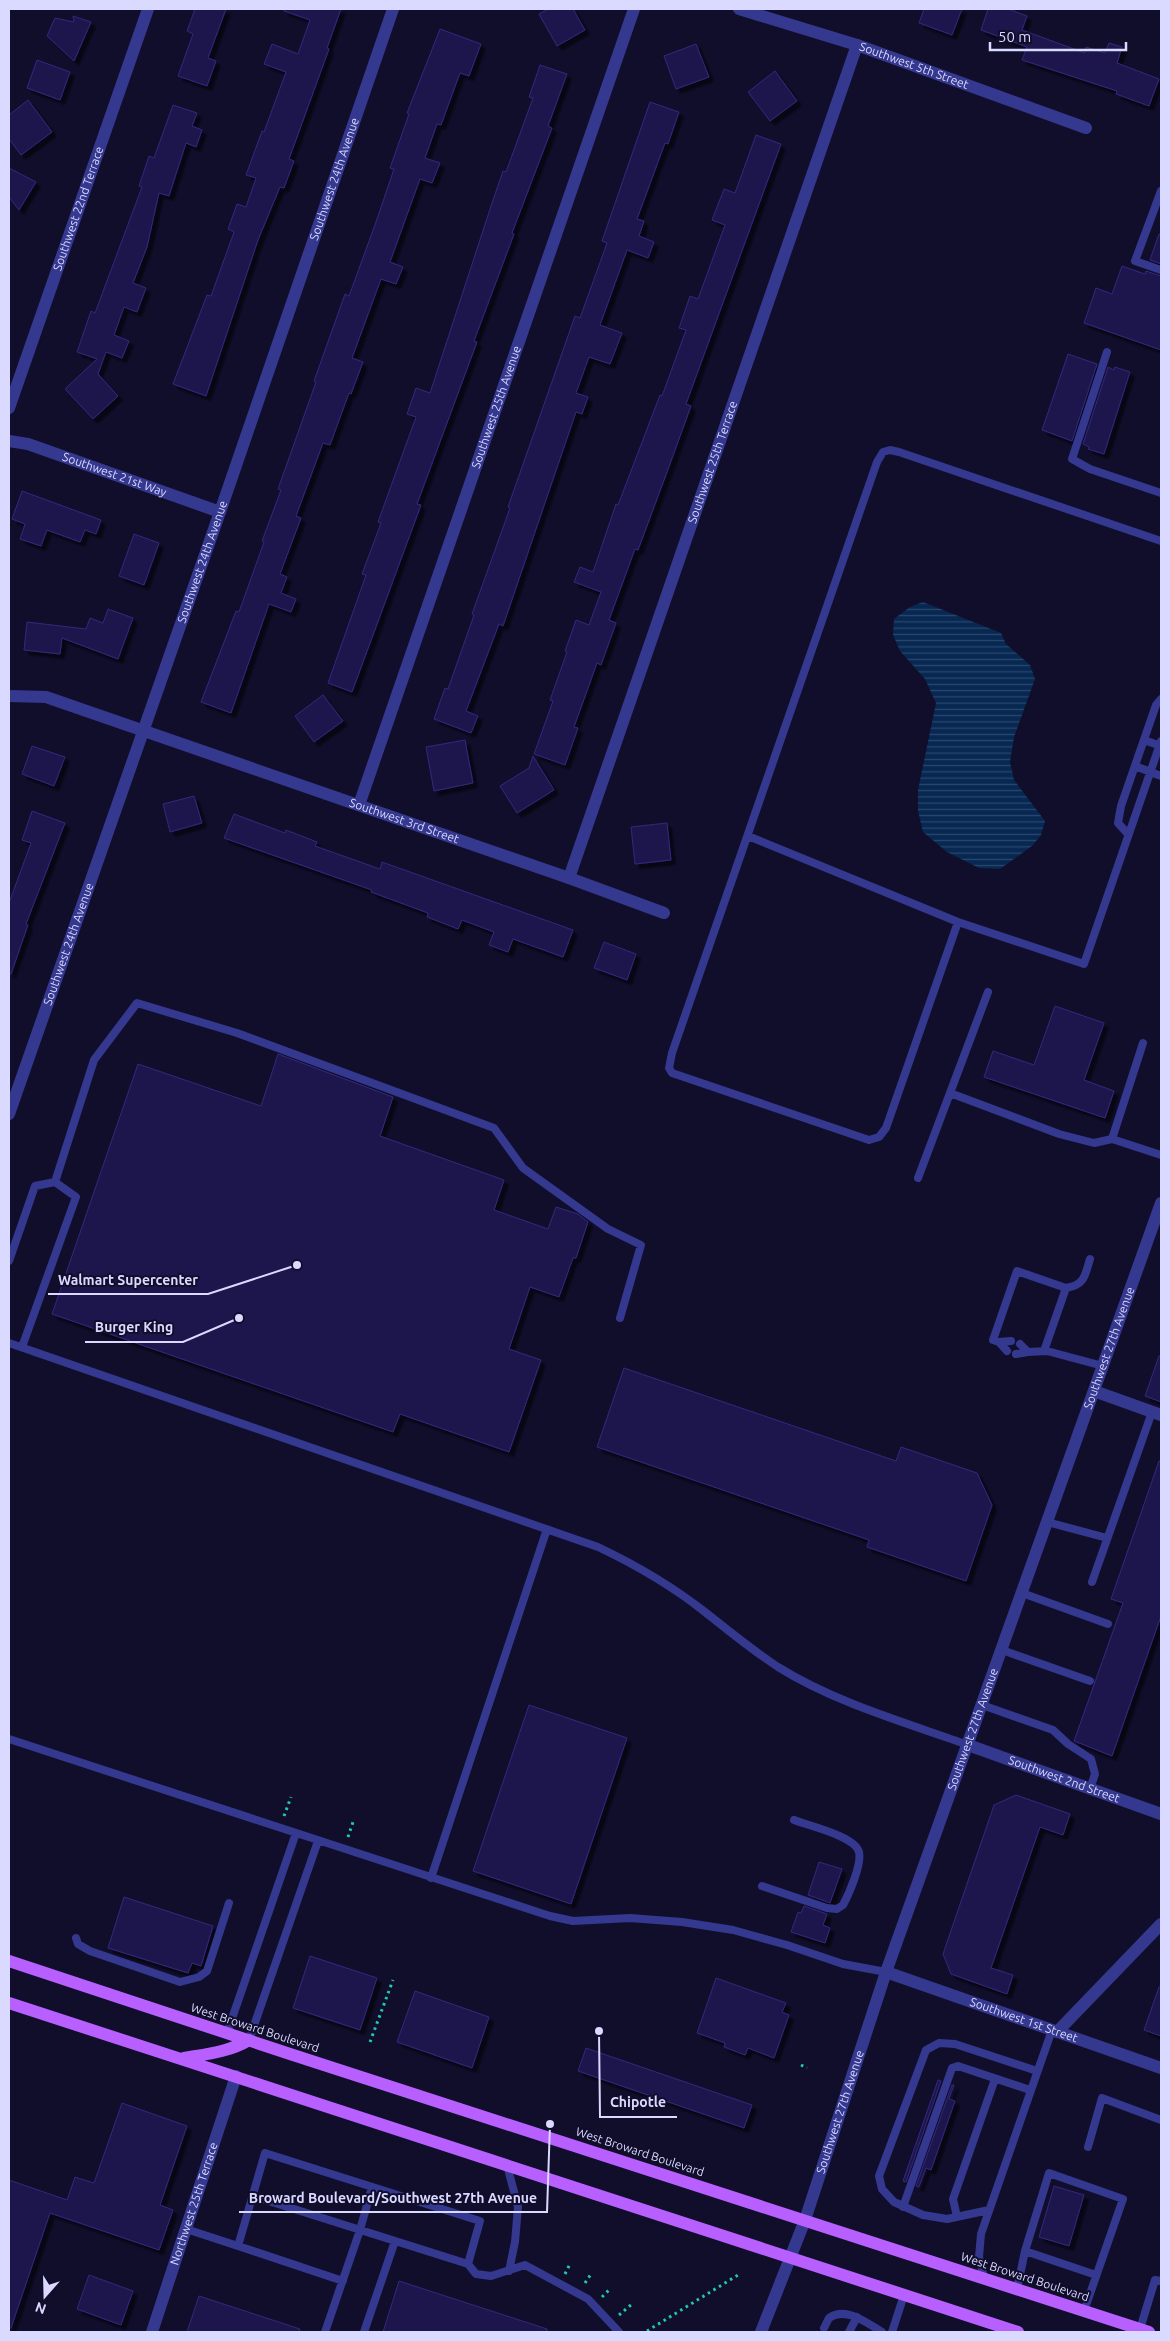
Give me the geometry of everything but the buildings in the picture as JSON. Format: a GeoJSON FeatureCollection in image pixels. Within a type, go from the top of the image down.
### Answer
{"type":"FeatureCollection","features":[{"type":"Feature","properties":{"kind":"main road","name":"West Broward Boulevard"},"geometry":{"type":"LineString","coordinates":[[9,1960],[227,2033],[1145,2331]]}},
{"type":"Feature","properties":{"kind":"main road"},"geometry":{"type":"LineString","coordinates":[[9,2003],[1018,2332]]}},
{"type":"Feature","properties":{"kind":"main road"},"geometry":{"type":"LineString","coordinates":[[181,2058],[236,2048],[249,2040]]}},
{"type":"Feature","properties":{"kind":"street","name":"Southwest 22nd Terrace"},"geometry":{"type":"LineString","coordinates":[[9,408],[148,9]]}},
{"type":"Feature","properties":{"kind":"street","name":"Southwest 24th Avenue"},"geometry":{"type":"LineString","coordinates":[[9,1114],[220,512],[392,9]]}},
{"type":"Feature","properties":{"kind":"street","name":"Southwest 25th Avenue"},"geometry":{"type":"LineString","coordinates":[[358,805],[634,9]]}},
{"type":"Feature","properties":{"kind":"street","name":"Southwest 5th Street"},"geometry":{"type":"LineString","coordinates":[[739,9],[857,45],[1086,128]]}},
{"type":"Feature","properties":{"kind":"street","name":"Southwest 25th Terrace"},"geometry":{"type":"LineString","coordinates":[[569,878],[857,45]]}},
{"type":"Feature","properties":{"kind":"street","name":"Southwest 21st Way"},"geometry":{"type":"LineString","coordinates":[[9,441],[28,444],[220,512]]}},
{"type":"Feature","properties":{"kind":"street","name":"Southwest 3rd Street"},"geometry":{"type":"LineString","coordinates":[[9,696],[46,696],[569,878],[664,913]]}},
{"type":"Feature","properties":{"kind":"street","name":"Southwest 27th Avenue"},"geometry":{"type":"LineString","coordinates":[[761,2332],[805,2220],[886,1972],[1161,1204]]}},
{"type":"Feature","properties":{"kind":"street"},"geometry":{"type":"LineString","coordinates":[[1094,1391],[1157,1413]]}},
{"type":"Feature","properties":{"kind":"street","name":"Southwest 2nd Street"},"geometry":{"type":"LineString","coordinates":[[968,1745],[1161,1814]]}},
{"type":"Feature","properties":{"kind":"street"},"geometry":{"type":"LineString","coordinates":[[1054,2031],[1161,1924]]}},
{"type":"Feature","properties":{"kind":"street","name":"Southwest 1st Street"},"geometry":{"type":"LineString","coordinates":[[886,1972],[1161,2068]]}},
{"type":"Feature","properties":{"kind":"street","name":"Northwest 25th Terrace"},"geometry":{"type":"LineString","coordinates":[[152,2332],[236,2076]]}},
{"type":"Feature","properties":{"kind":"lane"},"geometry":{"type":"LineString","coordinates":[[1161,191],[1135,261],[1161,270]]}},
{"type":"Feature","properties":{"kind":"lane"},"geometry":{"type":"LineString","coordinates":[[1107,352],[1072,458],[1090,469],[1161,493]]}},
{"type":"Feature","properties":{"kind":"lane"},"geometry":{"type":"LineString","coordinates":[[958,922],[886,1128],[879,1137],[869,1140],[672,1073],[669,1068],[669,1062],[877,462],[883,452],[890,450],[899,452],[1161,541]]}},
{"type":"Feature","properties":{"kind":"lane"},"geometry":{"type":"LineString","coordinates":[[1128,834],[1118,823],[1121,806],[1156,706],[1161,699]]}},
{"type":"Feature","properties":{"kind":"lane"},"geometry":{"type":"LineString","coordinates":[[748,836],[958,922],[1084,964],[1161,744],[1144,740]]}},
{"type":"Feature","properties":{"kind":"lane"},"geometry":{"type":"LineString","coordinates":[[1135,766],[1161,776]]}},
{"type":"Feature","properties":{"kind":"lane"},"geometry":{"type":"LineString","coordinates":[[918,1178],[988,992]]}},
{"type":"Feature","properties":{"kind":"lane"},"geometry":{"type":"LineString","coordinates":[[55,1182],[94,1060],[137,1003],[237,1033],[494,1128],[523,1168],[608,1229],[640,1245],[620,1318]]}},
{"type":"Feature","properties":{"kind":"lane"},"geometry":{"type":"LineString","coordinates":[[1112,1139],[1143,1043]]}},
{"type":"Feature","properties":{"kind":"lane"},"geometry":{"type":"LineString","coordinates":[[950,1092],[1059,1134],[1094,1143],[1112,1139],[1161,1155]]}},
{"type":"Feature","properties":{"kind":"lane"},"geometry":{"type":"LineString","coordinates":[[9,1260],[34,1186],[55,1182],[76,1197],[22,1347]]}},
{"type":"Feature","properties":{"kind":"lane"},"geometry":{"type":"LineString","coordinates":[[1011,1341],[999,1342],[993,1340],[1017,1271],[1066,1288],[1077,1286],[1084,1279],[1090,1260]]}},
{"type":"Feature","properties":{"kind":"lane"},"geometry":{"type":"LineString","coordinates":[[1044,1351],[1066,1288]]}},
{"type":"Feature","properties":{"kind":"lane"},"geometry":{"type":"LineString","coordinates":[[999,1342],[1007,1351]]}},
{"type":"Feature","properties":{"kind":"lane"},"geometry":{"type":"LineString","coordinates":[[9,1343],[598,1548],[632,1563],[704,1612],[747,1646],[810,1685],[868,1710],[968,1745]]}},
{"type":"Feature","properties":{"kind":"lane"},"geometry":{"type":"LineString","coordinates":[[1020,1344],[1028,1352]]}},
{"type":"Feature","properties":{"kind":"lane"},"geometry":{"type":"LineString","coordinates":[[1016,1354],[1044,1351],[1103,1366]]}},
{"type":"Feature","properties":{"kind":"lane"},"geometry":{"type":"LineString","coordinates":[[1092,1582],[1107,1538],[1157,1413]]}},
{"type":"Feature","properties":{"kind":"lane"},"geometry":{"type":"LineString","coordinates":[[1047,1522],[1107,1538]]}},
{"type":"Feature","properties":{"kind":"lane"},"geometry":{"type":"LineString","coordinates":[[431,1878],[547,1529]]}},
{"type":"Feature","properties":{"kind":"lane"},"geometry":{"type":"LineString","coordinates":[[1022,1592],[1108,1624]]}},
{"type":"Feature","properties":{"kind":"lane"},"geometry":{"type":"LineString","coordinates":[[1002,1650],[1090,1681]]}},
{"type":"Feature","properties":{"kind":"lane"},"geometry":{"type":"LineString","coordinates":[[982,1705],[1053,1730],[1068,1744],[1091,1759],[1095,1774],[1090,1789]]}},
{"type":"Feature","properties":{"kind":"lane"},"geometry":{"type":"LineString","coordinates":[[9,1738],[550,1916],[573,1921],[630,1918],[682,1922],[733,1930],[787,1944],[843,1964],[886,1972]]}},
{"type":"Feature","properties":{"kind":"lane"},"geometry":{"type":"LineString","coordinates":[[762,1886],[827,1908],[836,1908],[844,1905],[859,1863],[859,1852],[855,1844],[847,1839],[794,1820]]}},
{"type":"Feature","properties":{"kind":"lane"},"geometry":{"type":"LineString","coordinates":[[227,2033],[296,1833]]}},
{"type":"Feature","properties":{"kind":"lane"},"geometry":{"type":"LineString","coordinates":[[249,2040],[318,1841]]}},
{"type":"Feature","properties":{"kind":"lane"},"geometry":{"type":"LineString","coordinates":[[76,1938],[78,1944],[90,1951],[180,1982],[189,1980],[207,1971],[229,1903]]}},
{"type":"Feature","properties":{"kind":"lane"},"geometry":{"type":"LineString","coordinates":[[984,2278],[979,2258],[981,2234],[1030,2090],[1054,2031]]}},
{"type":"Feature","properties":{"kind":"lane"},"geometry":{"type":"LineString","coordinates":[[989,2210],[947,2219],[923,2215],[894,2202],[882,2189],[879,2176],[926,2050],[939,2043],[955,2044],[1037,2071]]}},
{"type":"Feature","properties":{"kind":"lane"},"geometry":{"type":"LineString","coordinates":[[903,2206],[952,2068],[958,2066],[1030,2090]]}},
{"type":"Feature","properties":{"kind":"lane"},"geometry":{"type":"LineString","coordinates":[[957,2217],[953,2199],[995,2079]]}},
{"type":"Feature","properties":{"kind":"lane"},"geometry":{"type":"LineString","coordinates":[[1088,2148],[1102,2098],[1161,2120]]}},
{"type":"Feature","properties":{"kind":"lane"},"geometry":{"type":"LineString","coordinates":[[238,2246],[266,2153],[480,2221],[468,2264]]}},
{"type":"Feature","properties":{"kind":"lane"},"geometry":{"type":"LineString","coordinates":[[507,2166],[518,2206],[515,2242],[509,2271]]}},
{"type":"Feature","properties":{"kind":"lane"},"geometry":{"type":"LineString","coordinates":[[1017,2289],[1025,2252],[1049,2173],[1123,2199],[1084,2311]]}},
{"type":"Feature","properties":{"kind":"lane"},"geometry":{"type":"LineString","coordinates":[[325,2332],[360,2230],[372,2187]]}},
{"type":"Feature","properties":{"kind":"lane"},"geometry":{"type":"LineString","coordinates":[[253,2196],[468,2264],[476,2274],[491,2276],[525,2264],[588,2299],[619,2332]]}},
{"type":"Feature","properties":{"kind":"lane"},"geometry":{"type":"LineString","coordinates":[[186,2229],[342,2281]]}},
{"type":"Feature","properties":{"kind":"lane"},"geometry":{"type":"LineString","coordinates":[[364,2332],[395,2241]]}},
{"type":"Feature","properties":{"kind":"lane"},"geometry":{"type":"LineString","coordinates":[[1025,2252],[1096,2275]]}},
{"type":"Feature","properties":{"kind":"lane"},"geometry":{"type":"LineString","coordinates":[[1145,2331],[1156,2280],[1161,2282]]}},
{"type":"Feature","properties":{"kind":"lane"},"geometry":{"type":"LineString","coordinates":[[892,2332],[904,2295]]}},
{"type":"Feature","properties":{"kind":"lane"},"geometry":{"type":"LineString","coordinates":[[824,2328],[829,2318],[834,2314],[842,2313],[856,2317],[882,2332]]}},
{"type":"Feature","properties":{"kind":"lane"},"geometry":{"type":"LineString","coordinates":[[849,2332],[856,2317]]}},
{"type":"Feature","properties":{"kind":"path"},"geometry":{"type":"LineString","coordinates":[[283,1819],[291,1797]]}},
{"type":"Feature","properties":{"kind":"path"},"geometry":{"type":"LineString","coordinates":[[346,1840],[354,1819]]}},
{"type":"Feature","properties":{"kind":"path"},"geometry":{"type":"LineString","coordinates":[[370,2042],[393,1980]]}},
{"type":"Feature","properties":{"kind":"path"},"geometry":{"type":"LineString","coordinates":[[801,2065],[807,2068]]}},
{"type":"Feature","properties":{"kind":"path"},"geometry":{"type":"LineString","coordinates":[[647,2331],[738,2275]]}},
{"type":"Feature","properties":{"kind":"water"},"geometry":{"type":"Polygon","coordinates":[[[923,602],[1001,633],[1006,644],[1030,665],[1035,679],[1014,737],[1010,762],[1014,780],[1045,821],[1041,835],[1032,846],[1000,869],[979,868],[947,852],[923,832],[918,811],[918,790],[936,703],[925,679],[900,651],[893,635],[894,619],[910,607],[923,602]]]}},
{"type":"Feature","properties":{"kind":"place","name":"Walmart Supercenter"},"geometry":{"type":"Point","coordinates":[297,1265]}},
{"type":"Feature","properties":{"kind":"place","name":"Burger King"},"geometry":{"type":"Point","coordinates":[239,1318]}},
{"type":"Feature","properties":{"kind":"place","name":"Chipotle"},"geometry":{"type":"Point","coordinates":[599,2031]}},
{"type":"Feature","properties":{"kind":"place","name":"Broward Boulevard/Southwest 27th Avenue"},"geometry":{"type":"Point","coordinates":[550,2124]}}]}
